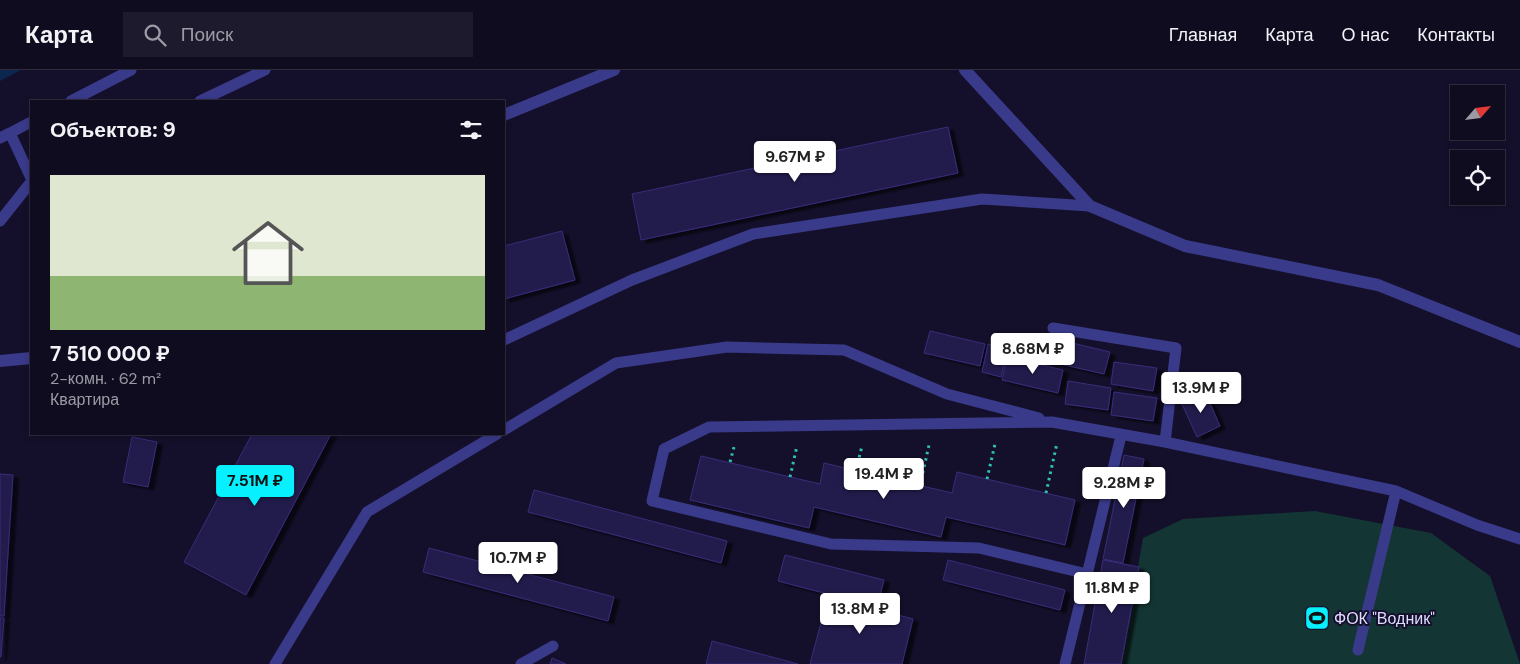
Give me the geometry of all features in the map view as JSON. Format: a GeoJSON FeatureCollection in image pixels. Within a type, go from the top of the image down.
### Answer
{"type":"FeatureCollection","features":[{"type":"Feature","properties":{"kind":"street"},"geometry":{"type":"LineString","coordinates":[[505,115],[614,70]]}},
{"type":"Feature","properties":{"kind":"street"},"geometry":{"type":"LineString","coordinates":[[965,70],[1090,206],[1185,246],[1378,285],[1520,342]]}},
{"type":"Feature","properties":{"kind":"street"},"geometry":{"type":"LineString","coordinates":[[0,361],[30,358]]}},
{"type":"Feature","properties":{"kind":"lane"},"geometry":{"type":"LineString","coordinates":[[73,100],[131,70]]}},
{"type":"Feature","properties":{"kind":"lane"},"geometry":{"type":"LineString","coordinates":[[202,100],[265,70]]}},
{"type":"Feature","properties":{"kind":"lane"},"geometry":{"type":"LineString","coordinates":[[30,123],[5,136],[30,176]]}},
{"type":"Feature","properties":{"kind":"lane"},"geometry":{"type":"LineString","coordinates":[[0,221],[30,183]]}},
{"type":"Feature","properties":{"kind":"lane"},"geometry":{"type":"LineString","coordinates":[[505,340],[632,280],[753,234],[982,199],[1090,206]]}},
{"type":"Feature","properties":{"kind":"lane"},"geometry":{"type":"LineString","coordinates":[[1052,328],[1176,348],[1165,442]]}},
{"type":"Feature","properties":{"kind":"lane"},"geometry":{"type":"LineString","coordinates":[[505,429],[616,363],[727,347],[844,350],[947,394],[1052,422],[1122,436],[1165,442],[1396,491],[1477,525],[1520,539]]}},
{"type":"Feature","properties":{"kind":"lane"},"geometry":{"type":"LineString","coordinates":[[1052,422],[709,427],[664,449],[652,502],[831,544],[979,548],[1087,574]]}},
{"type":"Feature","properties":{"kind":"lane"},"geometry":{"type":"LineString","coordinates":[[275,664],[367,512],[496,435]]}},
{"type":"Feature","properties":{"kind":"lane"},"geometry":{"type":"LineString","coordinates":[[1065,664],[1122,436]]}},
{"type":"Feature","properties":{"kind":"lane"},"geometry":{"type":"LineString","coordinates":[[1358,650],[1396,491]]}},
{"type":"Feature","properties":{"kind":"lane"},"geometry":{"type":"LineString","coordinates":[[521,664],[553,646]]}},
{"type":"Feature","properties":{"kind":"path"},"geometry":{"type":"LineString","coordinates":[[1046,493],[1057,443]]}},
{"type":"Feature","properties":{"kind":"path"},"geometry":{"type":"LineString","coordinates":[[986,479],[995,444]]}},
{"type":"Feature","properties":{"kind":"path"},"geometry":{"type":"LineString","coordinates":[[920,486],[929,445]]}},
{"type":"Feature","properties":{"kind":"path"},"geometry":{"type":"LineString","coordinates":[[790,477],[797,446]]}},
{"type":"Feature","properties":{"kind":"path"},"geometry":{"type":"LineString","coordinates":[[856,470],[862,446]]}},
{"type":"Feature","properties":{"kind":"path"},"geometry":{"type":"LineString","coordinates":[[730,462],[734,447]]}},
{"type":"Feature","properties":{"kind":"green space","name":"ФОК \"Водник\""},"geometry":{"type":"Polygon","coordinates":[[[1315,511],[1431,533],[1490,576],[1520,664],[1121,664],[1143,538],[1183,519],[1315,511]]]}},
{"type":"Feature","properties":{"kind":"water"},"geometry":{"type":"Polygon","coordinates":[[[0,70],[21,70],[0,81],[0,70]]]}},
{"type":"Feature","properties":{"kind":"building"},"geometry":{"type":"Polygon","coordinates":[[[948,127],[958,173],[641,240],[632,194],[948,127]]]}},
{"type":"Feature","properties":{"kind":"building"},"geometry":{"type":"Polygon","coordinates":[[[562,231],[575,280],[505,299],[505,246],[562,231]]]}},
{"type":"Feature","properties":{"kind":"building"},"geometry":{"type":"Polygon","coordinates":[[[930,331],[985,344],[980,366],[924,353],[930,331]]]}},
{"type":"Feature","properties":{"kind":"building"},"geometry":{"type":"Polygon","coordinates":[[[1043,336],[1110,352],[1104,374],[1038,359],[1043,336]]]}},
{"type":"Feature","properties":{"kind":"building"},"geometry":{"type":"Polygon","coordinates":[[[988,344],[1007,349],[1001,377],[982,372],[988,344]]]}},
{"type":"Feature","properties":{"kind":"building"},"geometry":{"type":"Polygon","coordinates":[[[1007,357],[1063,370],[1058,393],[1002,380],[1007,357]]]}},
{"type":"Feature","properties":{"kind":"building"},"geometry":{"type":"Polygon","coordinates":[[[1114,362],[1157,368],[1153,391],[1111,384],[1114,362]]]}},
{"type":"Feature","properties":{"kind":"building"},"geometry":{"type":"Polygon","coordinates":[[[1068,381],[1111,388],[1108,410],[1065,404],[1068,381]]]}},
{"type":"Feature","properties":{"kind":"building"},"geometry":{"type":"Polygon","coordinates":[[[1114,392],[1157,398],[1153,421],[1111,415],[1114,392]]]}},
{"type":"Feature","properties":{"kind":"building"},"geometry":{"type":"Polygon","coordinates":[[[1205,392],[1220,426],[1197,437],[1181,402],[1205,392]]]}},
{"type":"Feature","properties":{"kind":"building"},"geometry":{"type":"Polygon","coordinates":[[[251,435],[330,435],[246,595],[184,562],[251,435]]]}},
{"type":"Feature","properties":{"kind":"building"},"geometry":{"type":"Polygon","coordinates":[[[132,437],[157,442],[148,487],[123,482],[132,437]]]}},
{"type":"Feature","properties":{"kind":"building"},"geometry":{"type":"Polygon","coordinates":[[[1124,455],[1144,459],[1123,563],[1103,559],[1124,455]]]}},
{"type":"Feature","properties":{"kind":"building"},"geometry":{"type":"Polygon","coordinates":[[[701,456],[820,484],[824,463],[952,493],[957,472],[1075,500],[1065,545],[946,517],[941,537],[814,507],[809,528],[690,500],[701,456]]]}},
{"type":"Feature","properties":{"kind":"building"},"geometry":{"type":"Polygon","coordinates":[[[0,474],[13,475],[4,616],[0,616],[0,474]]]}},
{"type":"Feature","properties":{"kind":"building"},"geometry":{"type":"Polygon","coordinates":[[[534,490],[727,541],[721,563],[528,512],[534,490]]]}},
{"type":"Feature","properties":{"kind":"building"},"geometry":{"type":"Polygon","coordinates":[[[429,548],[614,597],[608,621],[423,572],[429,548]]]}},
{"type":"Feature","properties":{"kind":"building"},"geometry":{"type":"Polygon","coordinates":[[[785,555],[884,580],[877,607],[778,581],[785,555]]]}},
{"type":"Feature","properties":{"kind":"building"},"geometry":{"type":"Polygon","coordinates":[[[948,560],[1065,590],[1060,610],[943,580],[948,560]]]}},
{"type":"Feature","properties":{"kind":"building"},"geometry":{"type":"Polygon","coordinates":[[[1103,560],[1139,567],[1121,664],[1084,664],[1103,560]]]}},
{"type":"Feature","properties":{"kind":"building"},"geometry":{"type":"Polygon","coordinates":[[[828,596],[913,619],[902,664],[810,664],[828,596]]]}},
{"type":"Feature","properties":{"kind":"building"},"geometry":{"type":"Polygon","coordinates":[[[0,618],[4,618],[1,657],[0,657],[0,618]]]}},
{"type":"Feature","properties":{"kind":"building"},"geometry":{"type":"Polygon","coordinates":[[[712,641],[798,664],[706,664],[712,641]]]}},
{"type":"Feature","properties":{"kind":"building"},"geometry":{"type":"Polygon","coordinates":[[[552,658],[566,664],[550,664],[552,658]]]}},
{"type":"Feature","properties":{"kind":"place","name":"ФОК \"Водник\""},"geometry":{"type":"Point","coordinates":[1317,618]}}]}
